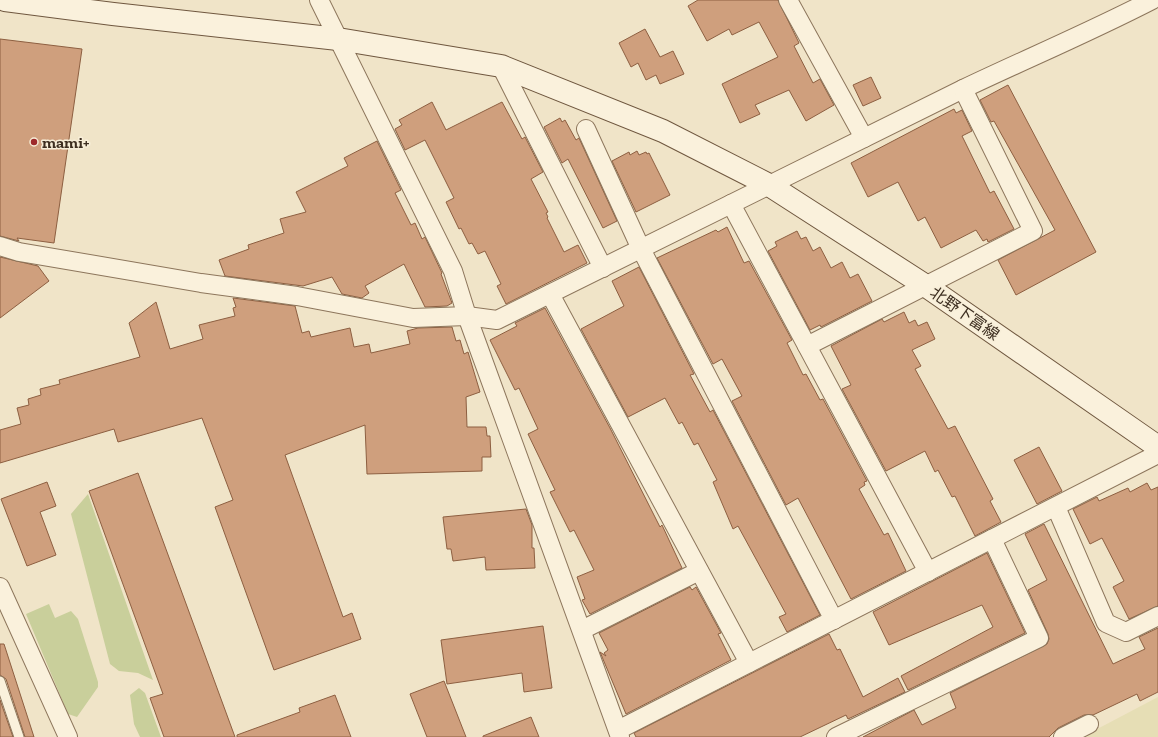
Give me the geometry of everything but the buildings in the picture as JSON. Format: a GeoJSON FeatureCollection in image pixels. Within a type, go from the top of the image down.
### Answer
{"type":"FeatureCollection","features":[{"type":"Feature","properties":{"kind":"street","name":"北野下富線"},"geometry":{"type":"LineString","coordinates":[[5,0],[113,14],[338,39],[501,66],[663,131],[769,185],[926,286],[1158,447]]}},
{"type":"Feature","properties":{"kind":"street"},"geometry":{"type":"LineString","coordinates":[[319,0],[453,271],[467,316],[619,733],[749,663],[1158,454]]}},
{"type":"Feature","properties":{"kind":"street"},"geometry":{"type":"LineString","coordinates":[[788,0],[864,138]]}},
{"type":"Feature","properties":{"kind":"street"},"geometry":{"type":"LineString","coordinates":[[0,246],[19,252],[201,283],[297,296],[413,318],[467,316],[497,320],[1034,54],[1115,19],[1152,0]]}},
{"type":"Feature","properties":{"kind":"street"},"geometry":{"type":"LineString","coordinates":[[501,66],[603,268]]}},
{"type":"Feature","properties":{"kind":"street"},"geometry":{"type":"LineString","coordinates":[[807,346],[1033,231],[963,89]]}},
{"type":"Feature","properties":{"kind":"street"},"geometry":{"type":"LineString","coordinates":[[586,129],[642,249],[834,620]]}},
{"type":"Feature","properties":{"kind":"street"},"geometry":{"type":"LineString","coordinates":[[731,204],[928,572]]}},
{"type":"Feature","properties":{"kind":"street"},"geometry":{"type":"LineString","coordinates":[[550,294],[749,663]]}},
{"type":"Feature","properties":{"kind":"street"},"geometry":{"type":"LineString","coordinates":[[1056,507],[1106,623],[1126,632],[1158,616]]}},
{"type":"Feature","properties":{"kind":"street"},"geometry":{"type":"LineString","coordinates":[[836,737],[1039,638],[992,539]]}},
{"type":"Feature","properties":{"kind":"street"},"geometry":{"type":"LineString","coordinates":[[582,630],[699,571]]}},
{"type":"Feature","properties":{"kind":"street"},"geometry":{"type":"LineString","coordinates":[[0,587],[68,737]]}},
{"type":"Feature","properties":{"kind":"street"},"geometry":{"type":"LineString","coordinates":[[1063,737],[1089,724]]}},
{"type":"Feature","properties":{"kind":"lane"},"geometry":{"type":"LineString","coordinates":[[0,680],[19,737]]}},
{"type":"Feature","properties":{"kind":"shaded area"},"geometry":{"type":"Polygon","coordinates":[[[1158,697],[1158,737],[1084,737],[1084,736],[1158,697]]]}},
{"type":"Feature","properties":{"kind":"green space"},"geometry":{"type":"Polygon","coordinates":[[[88,494],[153,680],[138,673],[119,671],[110,664],[71,514],[88,494]]]}},
{"type":"Feature","properties":{"kind":"green space"},"geometry":{"type":"Polygon","coordinates":[[[49,604],[55,618],[71,611],[78,619],[98,682],[98,687],[77,717],[68,714],[26,614],[49,604]]]}},
{"type":"Feature","properties":{"kind":"green space"},"geometry":{"type":"Polygon","coordinates":[[[139,688],[145,693],[161,737],[140,737],[134,724],[130,695],[139,688]]]}},
{"type":"Feature","properties":{"kind":"place","name":"mami+"},"geometry":{"type":"Point","coordinates":[34,142]}}]}
